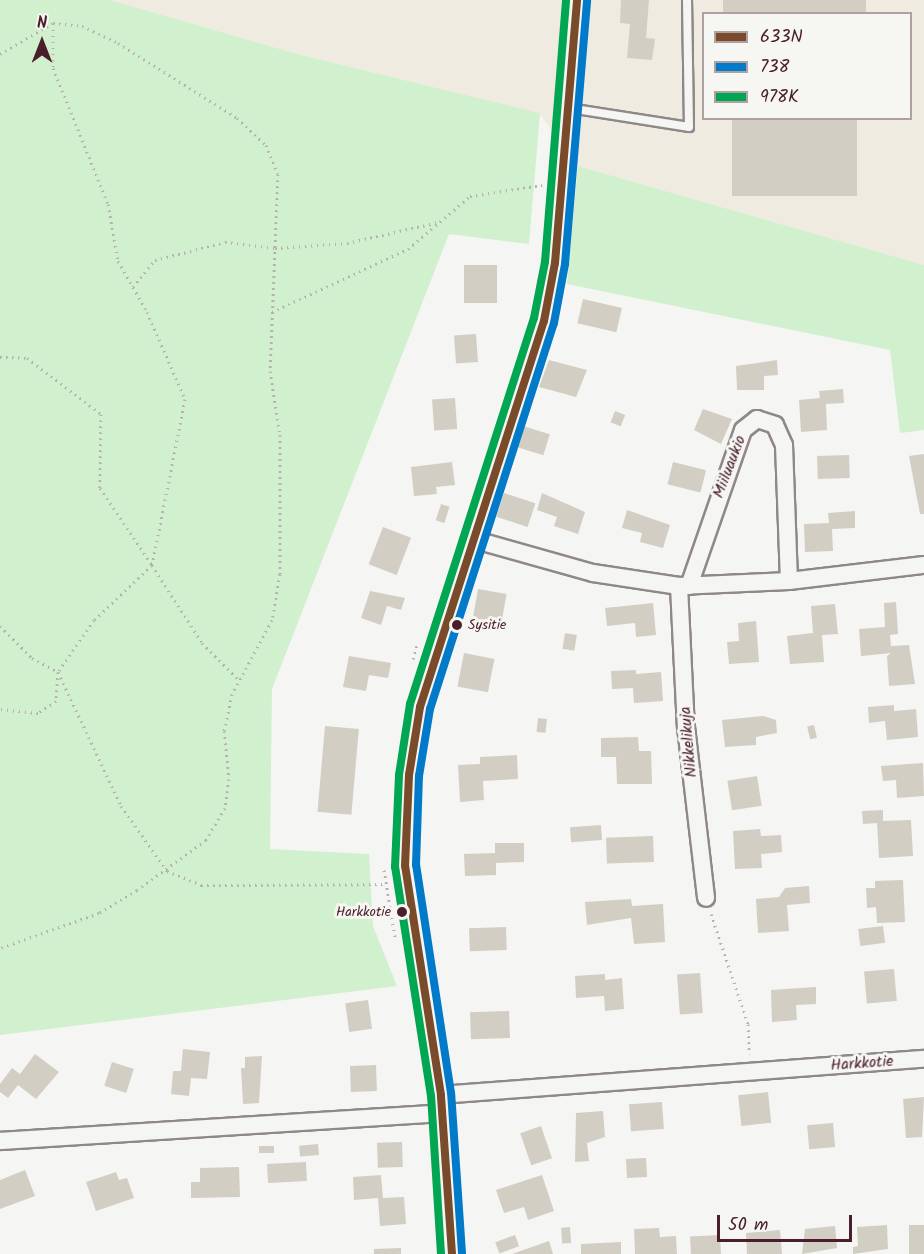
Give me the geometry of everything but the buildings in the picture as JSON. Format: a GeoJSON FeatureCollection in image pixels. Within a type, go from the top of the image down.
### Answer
{"type":"FeatureCollection","features":[{"type":"Feature","properties":{"kind":"street"},"geometry":{"type":"LineString","coordinates":[[452,1254],[442,1104],[405,866],[405,819],[420,706],[472,538],[544,321],[555,263],[577,0]]}},
{"type":"Feature","properties":{"kind":"street","name":"Miiluaukio"},"geometry":{"type":"LineString","coordinates":[[684,586],[743,430],[757,419],[775,425],[784,445],[789,581]]}},
{"type":"Feature","properties":{"kind":"street"},"geometry":{"type":"LineString","coordinates":[[472,538],[593,573],[684,586],[789,581],[924,565]]}},
{"type":"Feature","properties":{"kind":"street","name":"Nikkelikuja"},"geometry":{"type":"LineString","coordinates":[[684,586],[686,727],[706,898]]}},
{"type":"Feature","properties":{"kind":"street","name":"Harkkotie"},"geometry":{"type":"LineString","coordinates":[[0,1141],[442,1104],[749,1072],[924,1059]]}},
{"type":"Feature","properties":{"kind":"lane"},"geometry":{"type":"LineString","coordinates":[[569,108],[690,127],[687,0]]}},
{"type":"Feature","properties":{"kind":"path"},"geometry":{"type":"LineString","coordinates":[[0,709],[38,713],[56,701],[58,672],[94,620],[152,565],[185,399],[133,287],[118,261],[108,204],[53,68],[53,23]]}},
{"type":"Feature","properties":{"kind":"path"},"geometry":{"type":"LineString","coordinates":[[0,54],[53,23],[82,26],[118,43],[237,118],[266,145],[278,174],[270,371],[280,435],[280,574],[272,620],[239,680],[224,731],[229,779],[225,808],[207,840],[167,871],[99,914],[0,948]]}},
{"type":"Feature","properties":{"kind":"path"},"geometry":{"type":"LineString","coordinates":[[272,312],[408,249],[470,196],[546,184]]}},
{"type":"Feature","properties":{"kind":"path"},"geometry":{"type":"LineString","coordinates":[[133,287],[155,260],[225,242],[274,248],[347,243],[439,222]]}},
{"type":"Feature","properties":{"kind":"path"},"geometry":{"type":"LineString","coordinates":[[0,357],[27,358],[100,414],[100,488],[202,643],[239,680]]}},
{"type":"Feature","properties":{"kind":"path"},"geometry":{"type":"LineString","coordinates":[[0,626],[32,658],[58,672],[121,806],[167,871],[201,885],[385,884]]}},
{"type":"Feature","properties":{"kind":"path"},"geometry":{"type":"LineString","coordinates":[[706,898],[748,1024],[749,1072]]}},
{"type":"Feature","properties":{"kind":"shaded area"},"geometry":{"type":"Polygon","coordinates":[[[110,0],[924,0],[924,265],[578,166],[539,113],[301,55],[110,0]]]}},
{"type":"Feature","properties":{"kind":"green space"},"geometry":{"type":"Polygon","coordinates":[[[0,0],[110,0],[301,55],[540,113],[529,244],[449,234],[272,689],[270,849],[369,854],[373,926],[397,986],[0,1035],[0,0]]]}},
{"type":"Feature","properties":{"kind":"green space"},"geometry":{"type":"Polygon","coordinates":[[[578,166],[924,265],[924,430],[900,433],[890,350],[567,284],[578,166]]]}},
{"type":"Feature","properties":{"kind":"transit line","name":"978K"},"geometry":{"type":"LineString","coordinates":[[441,1254],[431,1096],[395,867],[399,775],[410,704],[534,318],[545,262],[566,0]]}},
{"type":"Feature","properties":{"kind":"transit line","name":"633N"},"geometry":{"type":"LineString","coordinates":[[452,1254],[441,1095],[405,866],[409,775],[420,707],[544,321],[555,263],[577,0]]}},
{"type":"Feature","properties":{"kind":"transit line","name":"738"},"geometry":{"type":"LineString","coordinates":[[462,1253],[451,1093],[416,865],[419,776],[430,709],[554,323],[565,264],[587,1]]}},
{"type":"Feature","properties":{"kind":"place","name":"Sysitie"},"geometry":{"type":"Point","coordinates":[457,625]}},
{"type":"Feature","properties":{"kind":"place","name":"Harkkotie"},"geometry":{"type":"Point","coordinates":[402,912]}}]}
